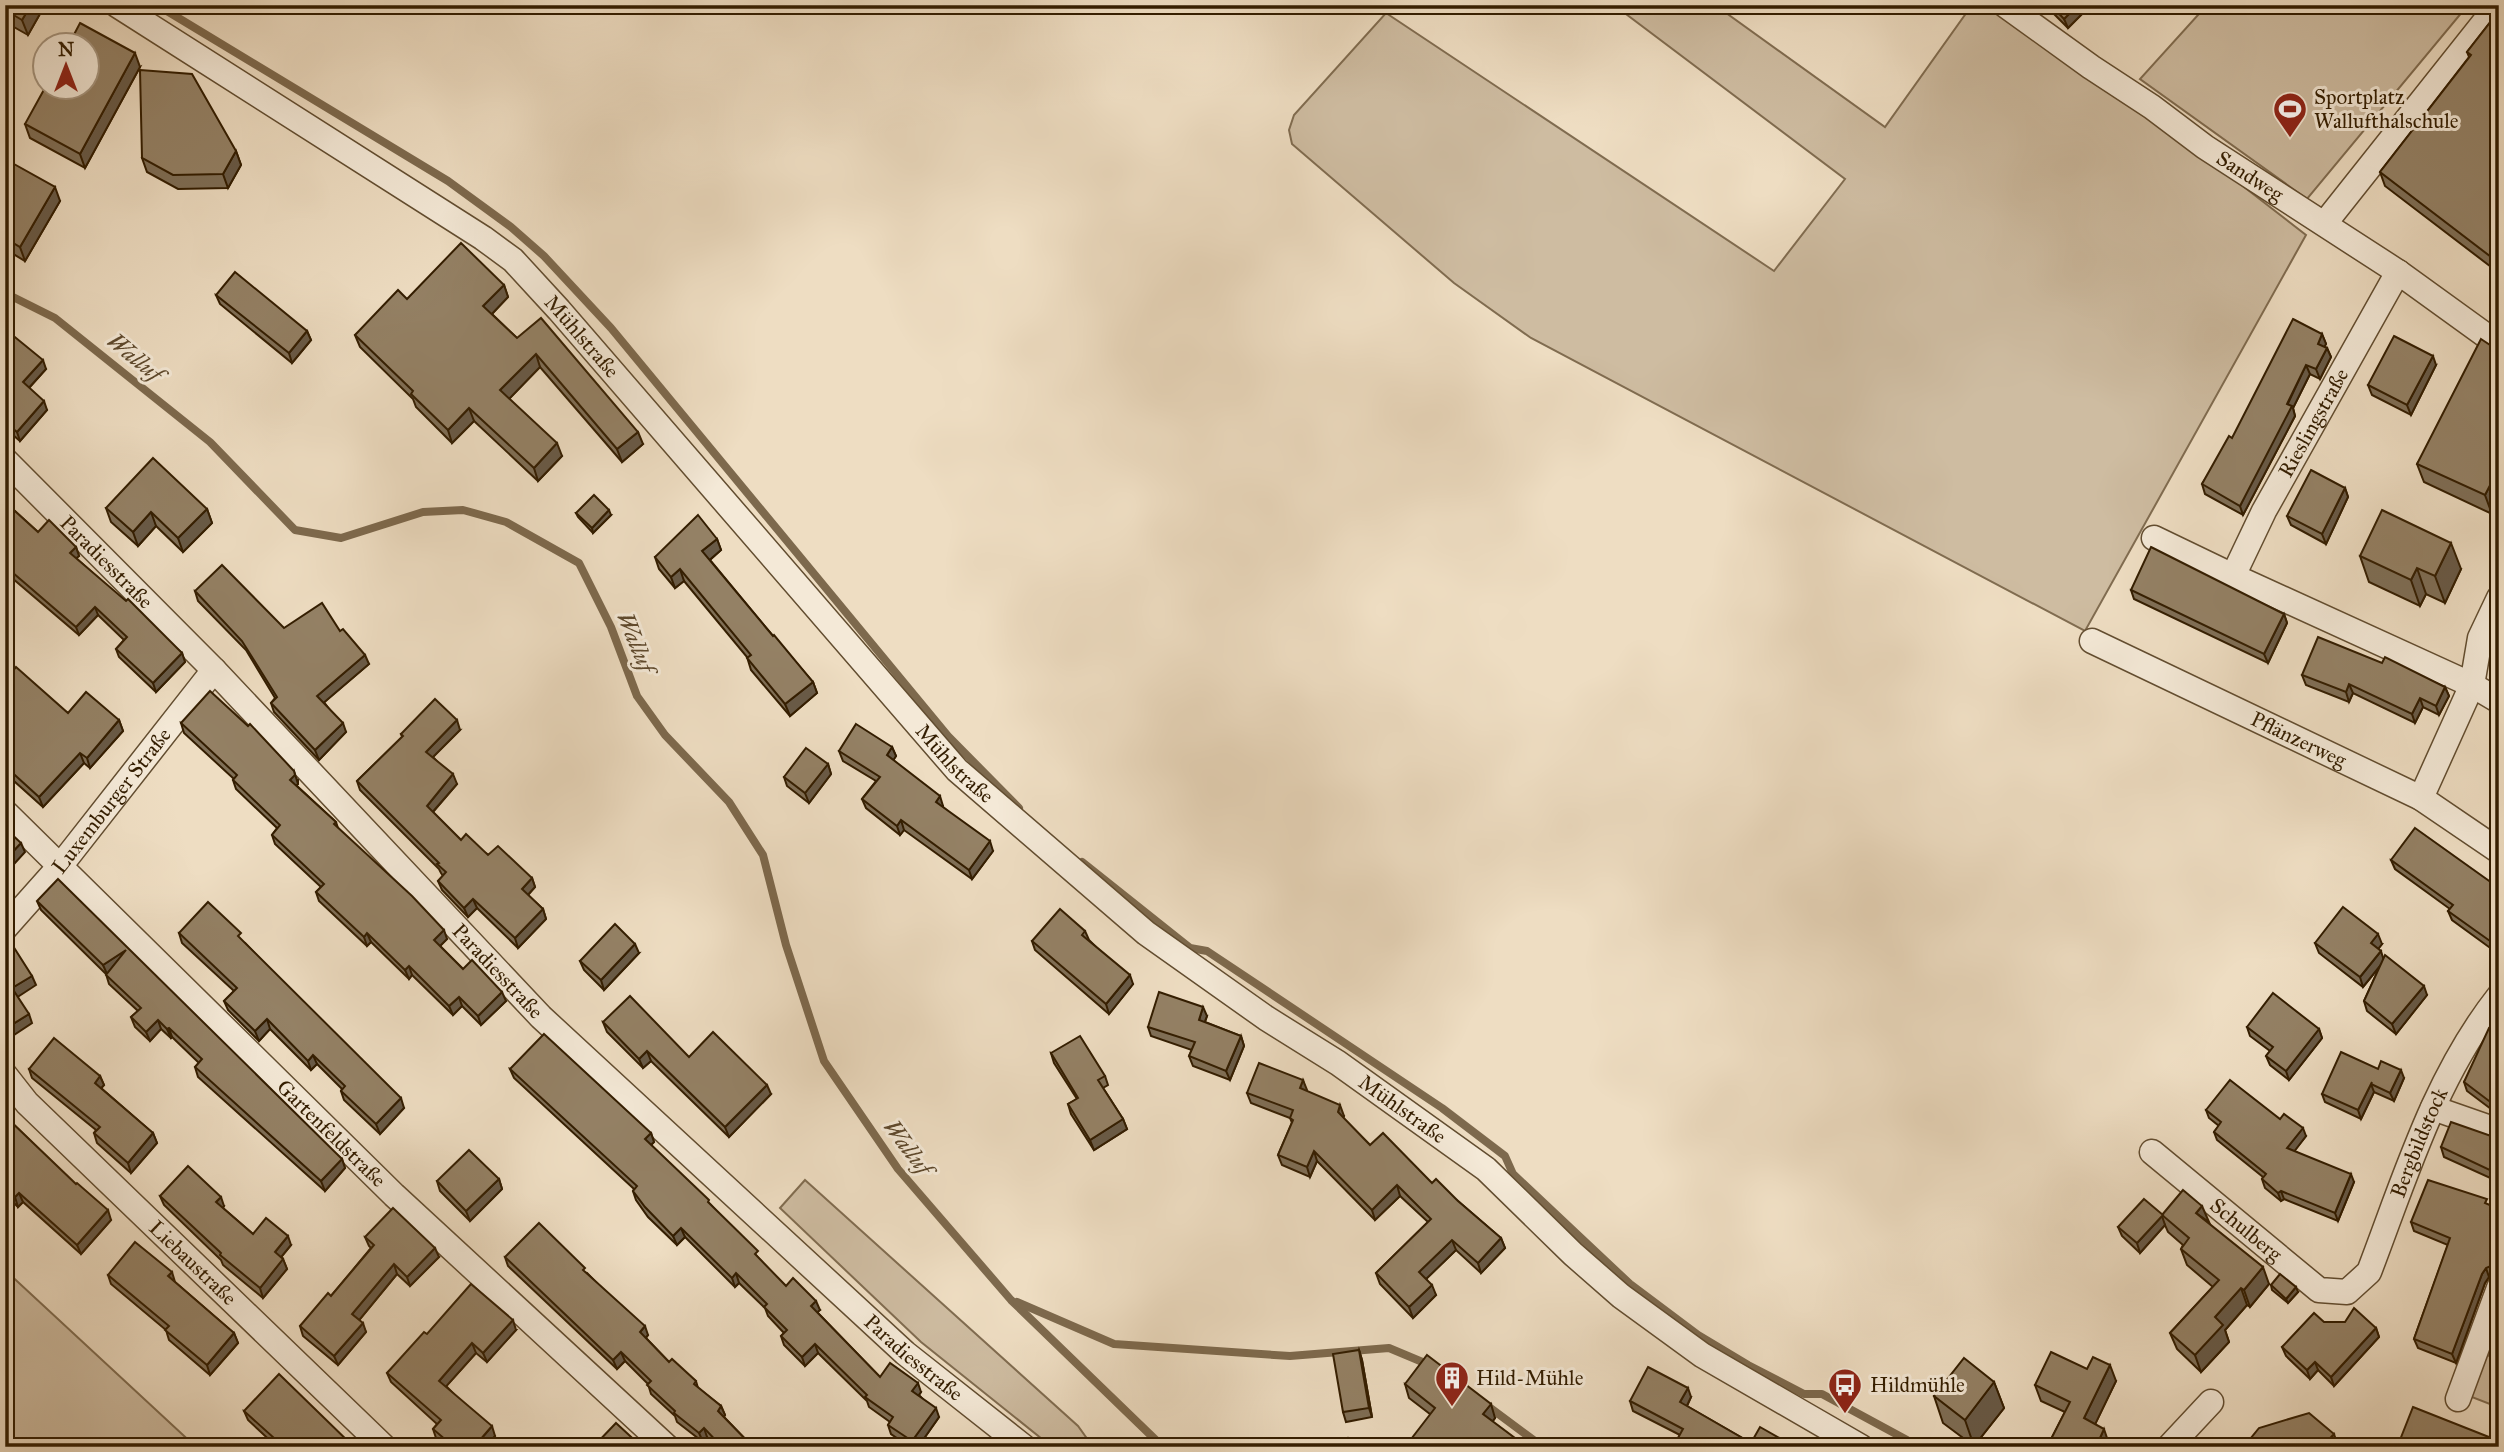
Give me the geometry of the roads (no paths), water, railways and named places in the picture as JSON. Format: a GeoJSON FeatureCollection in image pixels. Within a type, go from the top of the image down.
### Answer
{"type":"FeatureCollection","features":[{"type":"Feature","properties":{"kind":"street","name":"Mühlstraße"},"geometry":{"type":"LineString","coordinates":[[117,5],[471,231],[513,261],[559,310],[957,770],[1146,933],[1266,1018],[1338,1063],[1486,1169],[1573,1254],[1621,1296],[1693,1349],[1861,1447]]}},
{"type":"Feature","properties":{"kind":"street","name":"Sandweg"},"geometry":{"type":"LineString","coordinates":[[2005,5],[2205,147],[2398,272],[2499,345]]}},
{"type":"Feature","properties":{"kind":"street"},"geometry":{"type":"LineString","coordinates":[[2325,223],[2498,5]]}},
{"type":"Feature","properties":{"kind":"street","name":"Rieslingstraße"},"geometry":{"type":"LineString","coordinates":[[2233,576],[2264,511],[2398,272]]}},
{"type":"Feature","properties":{"kind":"street","name":"Paradiesstraße"},"geometry":{"type":"LineString","coordinates":[[5,460],[214,670],[541,1017],[905,1353],[1024,1447]]}},
{"type":"Feature","properties":{"kind":"street"},"geometry":{"type":"LineString","coordinates":[[2154,537],[2233,576],[2472,684],[2499,701]]}},
{"type":"Feature","properties":{"kind":"street"},"geometry":{"type":"LineString","coordinates":[[2421,798],[2472,684],[2480,638],[2499,598]]}},
{"type":"Feature","properties":{"kind":"street","name":"Pflänzerweg"},"geometry":{"type":"LineString","coordinates":[[2092,641],[2421,798],[2499,851]]}},
{"type":"Feature","properties":{"kind":"street","name":"Luxemburger Straße"},"geometry":{"type":"LineString","coordinates":[[5,929],[61,865],[214,670]]}},
{"type":"Feature","properties":{"kind":"street","name":"Gartenfeldstraße"},"geometry":{"type":"LineString","coordinates":[[5,812],[394,1195],[667,1447]]}},
{"type":"Feature","properties":{"kind":"street","name":"Bergbildstock"},"geometry":{"type":"LineString","coordinates":[[2347,1292],[2368,1272],[2433,1108],[2461,1050],[2499,996]]}},
{"type":"Feature","properties":{"kind":"street","name":"Liebaustraße"},"geometry":{"type":"LineString","coordinates":[[5,1075],[27,1103],[384,1447]]}},
{"type":"Feature","properties":{"kind":"street"},"geometry":{"type":"LineString","coordinates":[[2433,1108],[2499,1131]]}},
{"type":"Feature","properties":{"kind":"street","name":"Schulberg"},"geometry":{"type":"LineString","coordinates":[[2152,1152],[2319,1290],[2347,1292]]}},
{"type":"Feature","properties":{"kind":"street"},"geometry":{"type":"LineString","coordinates":[[2458,1399],[2499,1288]]}},
{"type":"Feature","properties":{"kind":"street"},"geometry":{"type":"LineString","coordinates":[[2169,1447],[2211,1402]]}},
{"type":"Feature","properties":{"kind":"waterway"},"geometry":{"type":"LineString","coordinates":[[157,5],[448,181],[511,227],[544,256],[611,328],[948,736],[1019,808]]}},
{"type":"Feature","properties":{"kind":"waterway","name":"Walluf"},"geometry":{"type":"LineString","coordinates":[[5,293],[55,318],[210,442],[295,530],[341,538],[423,512],[463,510],[506,522],[579,563],[611,627],[637,696],[665,735],[729,802],[763,855],[786,945],[824,1061],[898,1169],[1011,1300],[1163,1447]]}},
{"type":"Feature","properties":{"kind":"waterway"},"geometry":{"type":"LineString","coordinates":[[1082,862],[1190,948],[1207,951],[1442,1108],[1505,1156],[1513,1174],[1630,1284],[1698,1335],[1804,1394],[1822,1394],[1907,1440]]}},
{"type":"Feature","properties":{"kind":"waterway","name":"Walluf"},"geometry":{"type":"LineString","coordinates":[[1017,1302],[1114,1344],[1290,1356],[1389,1348],[1432,1366]]}},
{"type":"Feature","properties":{"kind":"waterway","name":"Walluf"},"geometry":{"type":"LineString","coordinates":[[1485,1404],[1543,1447]]}},
{"type":"Feature","properties":{"kind":"place","name":"Sportplatz Wallufthalschule"},"geometry":{"type":"Point","coordinates":[2290,139]}},
{"type":"Feature","properties":{"kind":"place","name":"Hild-Mühle"},"geometry":{"type":"Point","coordinates":[1452,1408]}},
{"type":"Feature","properties":{"kind":"place","name":"Hildmühle"},"geometry":{"type":"Point","coordinates":[1845,1415]}}]}
